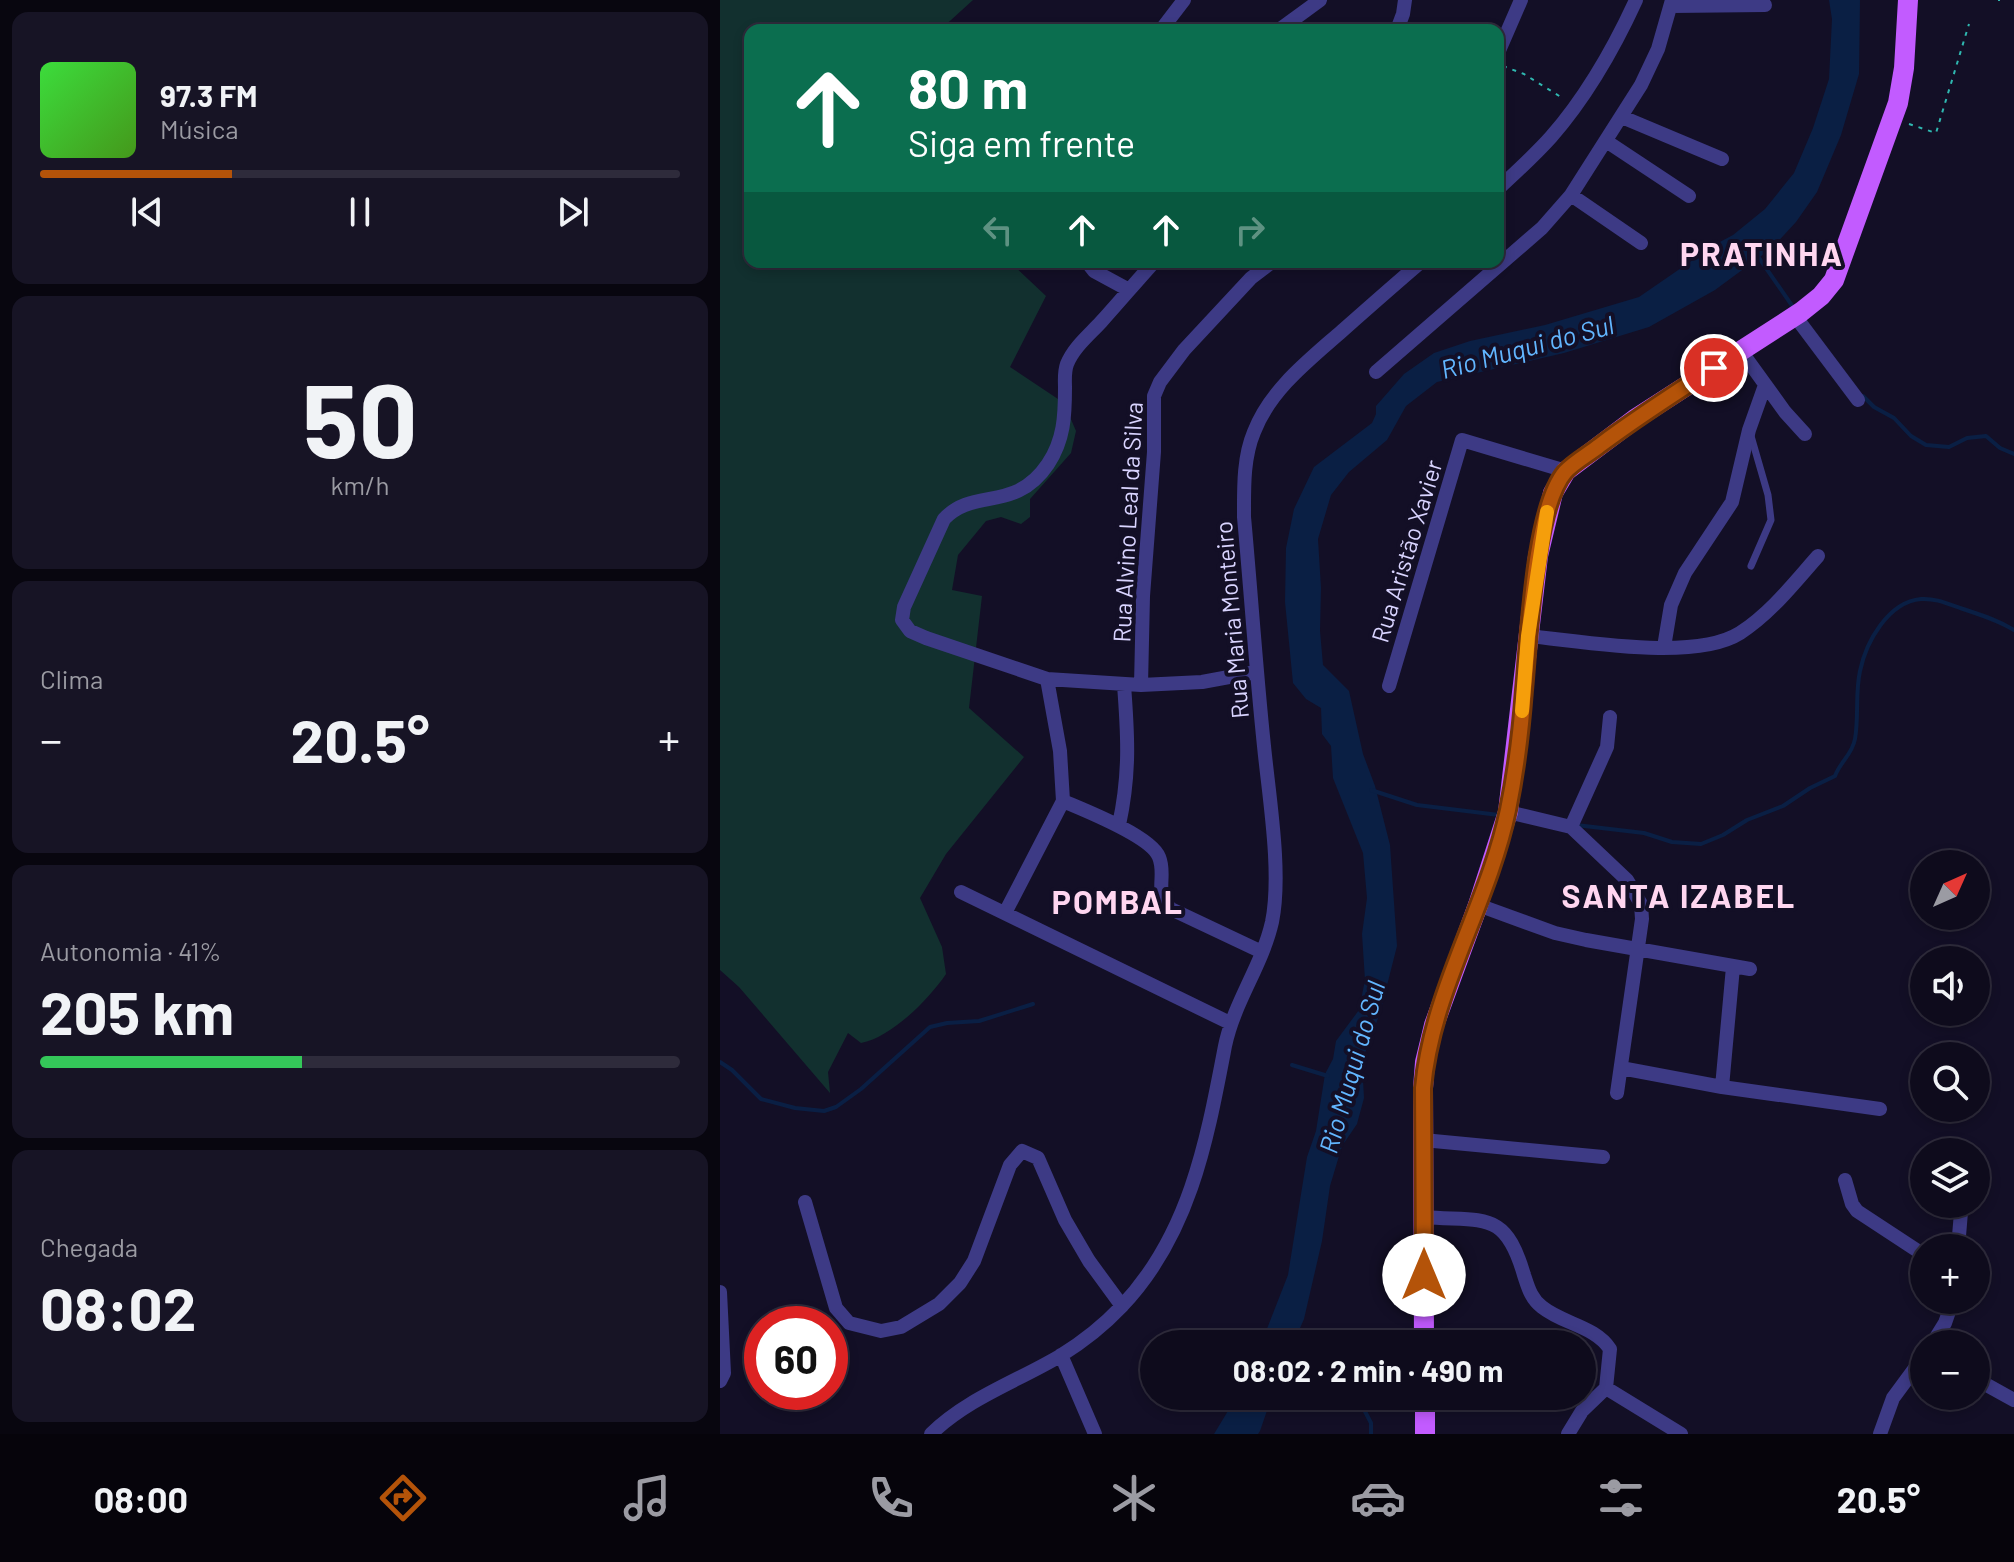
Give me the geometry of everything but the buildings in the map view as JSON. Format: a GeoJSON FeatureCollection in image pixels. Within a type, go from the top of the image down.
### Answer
{"type":"FeatureCollection","features":[{"type":"Feature","properties":{"kind":"main road"},"geometry":{"type":"LineString","coordinates":[[1424,1330],[1425,1062],[1434,1025],[1508,812],[1528,636],[1546,516],[1553,493],[1566,471],[1635,419],[1795,316],[1821,296],[1834,280],[1893,118],[1904,68],[1908,0]]}},
{"type":"Feature","properties":{"kind":"main road"},"geometry":{"type":"LineString","coordinates":[[1425,1410],[1425,1434]]}},
{"type":"Feature","properties":{"kind":"street"},"geometry":{"type":"LineString","coordinates":[[1166,24],[1184,0]]}},
{"type":"Feature","properties":{"kind":"street"},"geometry":{"type":"LineString","coordinates":[[1287,24],[1320,0]]}},
{"type":"Feature","properties":{"kind":"street"},"geometry":{"type":"LineString","coordinates":[[1399,24],[1405,0]]}},
{"type":"Feature","properties":{"kind":"street"},"geometry":{"type":"LineString","coordinates":[[1510,0],[1513,21]]}},
{"type":"Feature","properties":{"kind":"street"},"geometry":{"type":"LineString","coordinates":[[1504,40],[1521,0]]}},
{"type":"Feature","properties":{"kind":"street"},"geometry":{"type":"LineString","coordinates":[[1504,183],[1552,136],[1575,105],[1624,27],[1636,0]]}},
{"type":"Feature","properties":{"kind":"street"},"geometry":{"type":"LineString","coordinates":[[1504,261],[1542,228],[1571,195],[1622,117],[1658,49],[1672,3],[1765,5]]}},
{"type":"Feature","properties":{"kind":"street"},"geometry":{"type":"LineString","coordinates":[[1622,117],[1722,159]]}},
{"type":"Feature","properties":{"kind":"street"},"geometry":{"type":"LineString","coordinates":[[1606,141],[1689,196]]}},
{"type":"Feature","properties":{"kind":"street"},"geometry":{"type":"LineString","coordinates":[[1571,195],[1641,243]]}},
{"type":"Feature","properties":{"kind":"street"},"geometry":{"type":"LineString","coordinates":[[1092,268],[1129,290]]}},
{"type":"Feature","properties":{"kind":"street"},"geometry":{"type":"LineString","coordinates":[[1149,268],[1076,349],[1065,368],[1065,423],[1059,445],[1047,466],[1024,489],[1003,498],[960,505],[952,510],[944,519],[904,607],[902,620],[910,631],[1047,679],[1141,685],[1202,682],[1256,672]]}},
{"type":"Feature","properties":{"kind":"street","name":"Rua Alvino Leal da Silva"},"geometry":{"type":"LineString","coordinates":[[1141,685],[1143,596],[1154,452],[1154,396],[1160,382],[1184,350],[1264,268]]}},
{"type":"Feature","properties":{"kind":"street","name":"Rua Maria Monteiro"},"geometry":{"type":"LineString","coordinates":[[931,1434],[962,1408],[985,1394],[1061,1355],[1122,1306],[1158,1260],[1185,1207],[1205,1150],[1229,1030],[1272,921],[1273,835],[1244,517],[1244,483],[1253,434],[1262,414],[1278,392],[1307,362],[1414,268]]}},
{"type":"Feature","properties":{"kind":"street"},"geometry":{"type":"LineString","coordinates":[[1376,372],[1496,268]]}},
{"type":"Feature","properties":{"kind":"street"},"geometry":{"type":"LineString","coordinates":[[1795,316],[1858,400]]}},
{"type":"Feature","properties":{"kind":"street"},"geometry":{"type":"LineString","coordinates":[[1741,351],[1805,434]]}},
{"type":"Feature","properties":{"kind":"street"},"geometry":{"type":"LineString","coordinates":[[1664,647],[1671,605],[1685,573],[1732,502],[1749,430],[1765,385]]}},
{"type":"Feature","properties":{"kind":"street","name":"Rua Aristão Xavier"},"geometry":{"type":"LineString","coordinates":[[1389,686],[1462,440],[1566,471]]}},
{"type":"Feature","properties":{"kind":"street"},"geometry":{"type":"LineString","coordinates":[[1528,636],[1664,647],[1709,645],[1740,633],[1777,602],[1818,556]]}},
{"type":"Feature","properties":{"kind":"street"},"geometry":{"type":"LineString","coordinates":[[1005,913],[1063,801],[1060,751],[1047,679]]}},
{"type":"Feature","properties":{"kind":"street"},"geometry":{"type":"LineString","coordinates":[[1119,825],[1127,788],[1129,751],[1124,685]]}},
{"type":"Feature","properties":{"kind":"street"},"geometry":{"type":"LineString","coordinates":[[1571,827],[1607,747],[1610,717]]}},
{"type":"Feature","properties":{"kind":"street"},"geometry":{"type":"LineString","coordinates":[[1063,801],[1119,825],[1156,851],[1162,868],[1161,895],[1164,903],[1262,952]]}},
{"type":"Feature","properties":{"kind":"street"},"geometry":{"type":"LineString","coordinates":[[1508,812],[1571,827],[1627,880],[1636,893],[1642,919],[1617,1093]]}},
{"type":"Feature","properties":{"kind":"street"},"geometry":{"type":"LineString","coordinates":[[961,892],[1229,1030]]}},
{"type":"Feature","properties":{"kind":"street"},"geometry":{"type":"LineString","coordinates":[[1478,905],[1555,933],[1750,969]]}},
{"type":"Feature","properties":{"kind":"street"},"geometry":{"type":"LineString","coordinates":[[1722,1087],[1733,967]]}},
{"type":"Feature","properties":{"kind":"street"},"geometry":{"type":"LineString","coordinates":[[1621,1068],[1722,1087],[1880,1109]]}},
{"type":"Feature","properties":{"kind":"street"},"geometry":{"type":"LineString","coordinates":[[1423,1140],[1603,1157]]}},
{"type":"Feature","properties":{"kind":"street"},"geometry":{"type":"LineString","coordinates":[[805,1202],[836,1308],[849,1323],[865,1329],[881,1331],[901,1327],[939,1304],[960,1283],[974,1261],[1010,1165],[1022,1151],[1030,1152],[1038,1158],[1065,1220],[1089,1261],[1122,1306]]}},
{"type":"Feature","properties":{"kind":"street"},"geometry":{"type":"LineString","coordinates":[[1845,1180],[1857,1211],[1910,1246]]}},
{"type":"Feature","properties":{"kind":"street"},"geometry":{"type":"LineString","coordinates":[[1424,1217],[1491,1222],[1512,1239],[1528,1287],[1538,1304],[1598,1336],[1610,1349],[1606,1388],[1582,1411],[1568,1434]]}},
{"type":"Feature","properties":{"kind":"street"},"geometry":{"type":"LineString","coordinates":[[720,1292],[722,1377]]}},
{"type":"Feature","properties":{"kind":"street"},"geometry":{"type":"LineString","coordinates":[[1061,1355],[1095,1434]]}},
{"type":"Feature","properties":{"kind":"street"},"geometry":{"type":"LineString","coordinates":[[1880,1434],[1893,1398],[1910,1375]]}},
{"type":"Feature","properties":{"kind":"street"},"geometry":{"type":"LineString","coordinates":[[1990,1387],[2014,1400]]}},
{"type":"Feature","properties":{"kind":"street"},"geometry":{"type":"LineString","coordinates":[[1606,1388],[1675,1432]]}},
{"type":"Feature","properties":{"kind":"lane"},"geometry":{"type":"LineString","coordinates":[[1749,430],[1768,495],[1771,520],[1751,566]]}},
{"type":"Feature","properties":{"kind":"path"},"geometry":{"type":"LineString","coordinates":[[1893,118],[1936,133],[1969,24]]}},
{"type":"Feature","properties":{"kind":"path"},"geometry":{"type":"LineString","coordinates":[[1504,66],[1524,74],[1575,105]]}},
{"type":"Feature","properties":{"kind":"green space"},"geometry":{"type":"Polygon","coordinates":[[[720,0],[973,0],[947,24],[744,24],[744,268],[1016,268],[1046,296],[1010,367],[1064,403],[1076,431],[1071,453],[1030,499],[1030,517],[1021,524],[1001,517],[986,521],[958,555],[952,590],[982,596],[969,708],[1024,757],[946,854],[920,898],[942,947],[946,974],[920,1005],[885,1033],[861,1043],[848,1033],[828,1072],[830,1093],[739,987],[720,970],[720,0]]]}},
{"type":"Feature","properties":{"kind":"water","name":"Rio Muqui do Sul"},"geometry":{"type":"Polygon","coordinates":[[[1829,0],[1860,0],[1859,74],[1841,135],[1817,192],[1796,222],[1772,248],[1715,290],[1649,327],[1564,353],[1437,382],[1406,406],[1387,440],[1349,472],[1331,495],[1318,539],[1323,665],[1349,691],[1363,754],[1375,786],[1390,845],[1397,946],[1380,1013],[1362,1061],[1364,1098],[1357,1124],[1342,1146],[1330,1186],[1322,1241],[1304,1319],[1299,1330],[1266,1330],[1288,1275],[1307,1157],[1316,1131],[1325,1074],[1333,1059],[1336,1041],[1359,1010],[1365,980],[1362,934],[1367,898],[1363,853],[1333,778],[1331,746],[1322,734],[1321,708],[1306,699],[1293,683],[1285,602],[1286,548],[1294,509],[1314,467],[1372,423],[1376,406],[1404,374],[1434,353],[1639,297],[1733,235],[1765,209],[1794,173],[1813,128],[1829,79],[1832,19],[1829,0]]]}},
{"type":"Feature","properties":{"kind":"water"},"geometry":{"type":"Polygon","coordinates":[[[1229,1410],[1267,1410],[1258,1434],[1214,1434],[1229,1410]]]}},
{"type":"Feature","properties":{"kind":"waterway"},"geometry":{"type":"LineString","coordinates":[[1757,255],[1793,307]]}},
{"type":"Feature","properties":{"kind":"waterway"},"geometry":{"type":"LineString","coordinates":[[1863,396],[1926,445],[1949,447],[1967,438],[1986,436],[2000,448],[2014,454]]}},
{"type":"Feature","properties":{"kind":"waterway"},"geometry":{"type":"LineString","coordinates":[[1576,825],[1701,844],[1723,835],[1835,776],[1855,739],[1859,679],[1867,648],[1880,625],[1898,607],[1921,599],[1937,600],[2014,630]]}},
{"type":"Feature","properties":{"kind":"waterway"},"geometry":{"type":"LineString","coordinates":[[1371,790],[1417,805],[1499,815]]}},
{"type":"Feature","properties":{"kind":"waterway"},"geometry":{"type":"LineString","coordinates":[[720,1062],[761,1099],[795,1108],[824,1111],[836,1107],[861,1089],[930,1027],[979,1021],[1033,1004]]}},
{"type":"Feature","properties":{"kind":"waterway","name":"Rio Muqui do Sul"},"geometry":{"type":"LineString","coordinates":[[1292,1065],[1328,1076]]}},
{"type":"Feature","properties":{"kind":"waterway"},"geometry":{"type":"LineString","coordinates":[[1364,1410],[1371,1423],[1371,1434]]}},
{"type":"Feature","properties":{"kind":"slow traffic"},"geometry":{"type":"LineString","coordinates":[[1522,711],[1538,556],[1547,512]]}},
{"type":"Feature","properties":{"kind":"district","name":"PRATINHA"},"geometry":{"type":"Point","coordinates":[1762,253]}},
{"type":"Feature","properties":{"kind":"district","name":"SANTA IZABEL"},"geometry":{"type":"Point","coordinates":[1679,895]}},
{"type":"Feature","properties":{"kind":"district","name":"POMBAL"},"geometry":{"type":"Point","coordinates":[1118,901]}},
{"type":"Feature","properties":{"kind":"route"},"geometry":{"type":"LineString","coordinates":[[1424,1275],[1425,1062],[1434,1025],[1508,812],[1538,556],[1553,493],[1566,471],[1635,419],[1714,368]]}}]}
